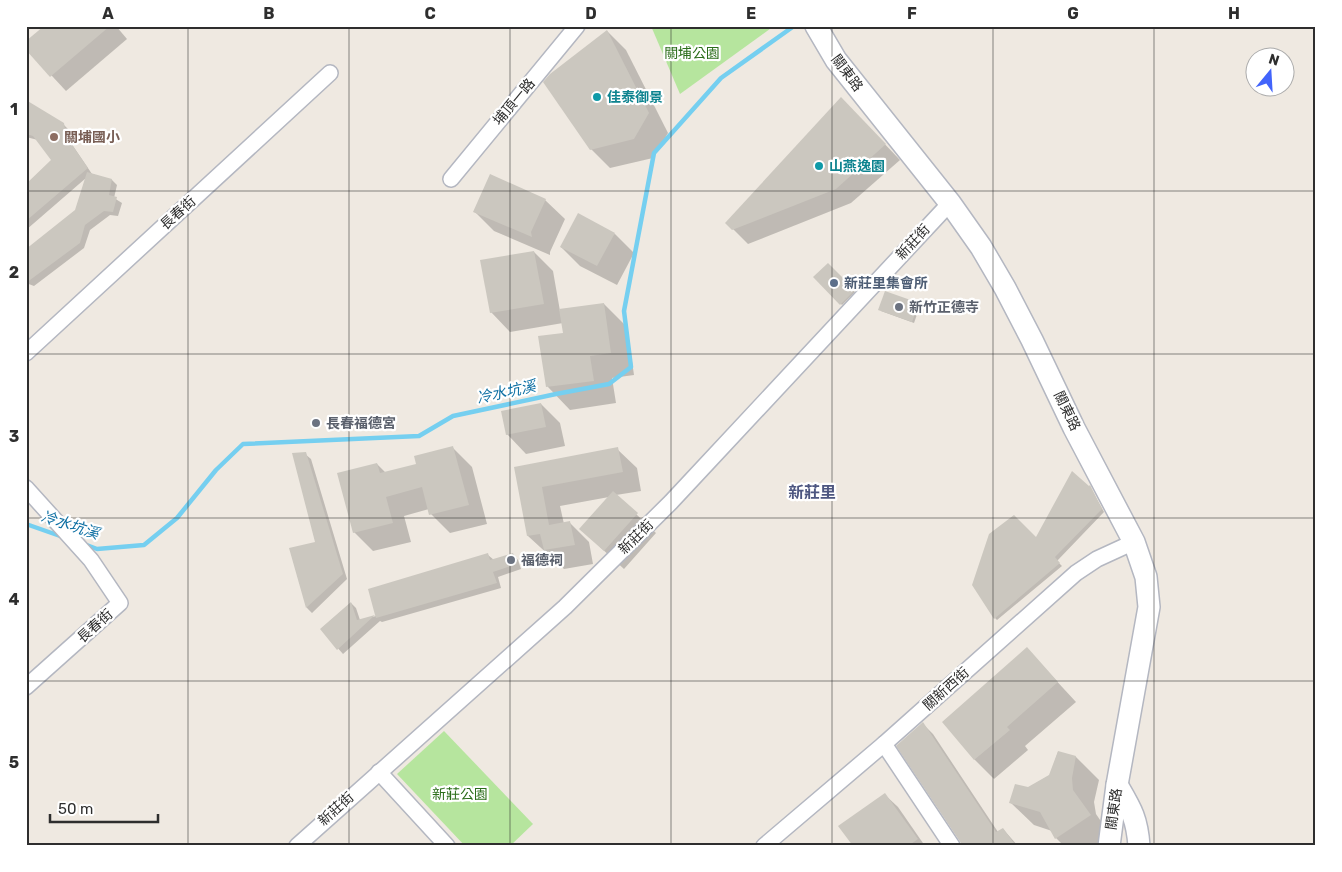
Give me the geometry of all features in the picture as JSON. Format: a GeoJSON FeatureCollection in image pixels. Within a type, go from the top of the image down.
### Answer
{"type":"FeatureCollection","features":[{"type":"Feature","properties":{"kind":"street","name":"埔頂一路"},"geometry":{"type":"LineString","coordinates":[[451,178],[577,26]]}},
{"type":"Feature","properties":{"kind":"street","name":"關東路"},"geometry":{"type":"LineString","coordinates":[[816,28],[836,60],[950,203],[1005,288],[1074,428],[1134,542],[1146,577],[1150,607],[1117,785],[1109,846]]}},
{"type":"Feature","properties":{"kind":"street","name":"長春街"},"geometry":{"type":"LineString","coordinates":[[26,353],[330,73]]}},
{"type":"Feature","properties":{"kind":"street","name":"新莊街"},"geometry":{"type":"LineString","coordinates":[[297,846],[565,607],[671,502],[950,203]]}},
{"type":"Feature","properties":{"kind":"street","name":"長春街"},"geometry":{"type":"LineString","coordinates":[[26,488],[90,560],[120,603],[26,687]]}},
{"type":"Feature","properties":{"kind":"street","name":"關新西街"},"geometry":{"type":"LineString","coordinates":[[764,846],[884,744],[1076,573],[1097,559],[1134,542]]}},
{"type":"Feature","properties":{"kind":"street"},"geometry":{"type":"LineString","coordinates":[[884,744],[952,846]]}},
{"type":"Feature","properties":{"kind":"street"},"geometry":{"type":"LineString","coordinates":[[379,772],[447,846]]}},
{"type":"Feature","properties":{"kind":"street"},"geometry":{"type":"LineString","coordinates":[[1117,785],[1130,808],[1137,826],[1139,846]]}},
{"type":"Feature","properties":{"kind":"green space","name":"關埔公園"},"geometry":{"type":"Polygon","coordinates":[[[651,26],[774,26],[680,94],[651,26]]]}},
{"type":"Feature","properties":{"kind":"green space","name":"新莊公園"},"geometry":{"type":"Polygon","coordinates":[[[444,731],[533,824],[510,846],[465,846],[397,774],[444,731]]]}},
{"type":"Feature","properties":{"kind":"building"},"geometry":{"type":"Polygon","coordinates":[[[44,26],[110,26],[50,77],[26,50],[26,41],[44,26]]]}},
{"type":"Feature","properties":{"kind":"building","name":"佳泰御景"},"geometry":{"type":"Polygon","coordinates":[[[607,30],[649,113],[634,139],[590,150],[543,82],[550,74],[607,30]]]}},
{"type":"Feature","properties":{"kind":"building","name":"山燕逸園"},"geometry":{"type":"Polygon","coordinates":[[[841,97],[886,144],[836,189],[732,230],[725,223],[841,97]]]}},
{"type":"Feature","properties":{"kind":"building"},"geometry":{"type":"Polygon","coordinates":[[[26,100],[64,123],[66,136],[88,168],[26,221],[26,184],[51,160],[33,136],[26,134],[26,100]]]}},
{"type":"Feature","properties":{"kind":"building"},"geometry":{"type":"Polygon","coordinates":[[[87,172],[112,179],[109,195],[117,197],[113,212],[104,211],[85,225],[80,243],[26,283],[26,249],[75,210],[87,172]]]}},
{"type":"Feature","properties":{"kind":"building"},"geometry":{"type":"Polygon","coordinates":[[[490,174],[546,199],[531,232],[532,237],[473,212],[490,174]]]}},
{"type":"Feature","properties":{"kind":"building"},"geometry":{"type":"Polygon","coordinates":[[[578,213],[615,233],[597,266],[560,247],[578,213]]]}},
{"type":"Feature","properties":{"kind":"building"},"geometry":{"type":"Polygon","coordinates":[[[534,251],[544,304],[490,313],[480,260],[534,251]]]}},
{"type":"Feature","properties":{"kind":"building","name":"新莊里集會所"},"geometry":{"type":"Polygon","coordinates":[[[828,263],[855,290],[840,305],[813,277],[828,263]]]}},
{"type":"Feature","properties":{"kind":"building","name":"新竹正德寺"},"geometry":{"type":"Polygon","coordinates":[[[885,291],[919,303],[912,322],[878,310],[885,291]]]}},
{"type":"Feature","properties":{"kind":"building"},"geometry":{"type":"Polygon","coordinates":[[[604,303],[611,353],[590,356],[594,381],[546,387],[538,336],[563,333],[559,309],[604,303]]]}},
{"type":"Feature","properties":{"kind":"building"},"geometry":{"type":"Polygon","coordinates":[[[541,403],[546,427],[506,435],[501,411],[541,403]]]}},
{"type":"Feature","properties":{"kind":"building"},"geometry":{"type":"Polygon","coordinates":[[[453,446],[469,505],[429,515],[422,487],[386,497],[393,523],[353,533],[337,473],[377,463],[380,473],[416,464],[414,456],[453,446]]]}},
{"type":"Feature","properties":{"kind":"building"},"geometry":{"type":"Polygon","coordinates":[[[618,447],[623,472],[542,487],[549,525],[570,521],[575,545],[544,550],[540,534],[527,536],[514,467],[618,447]]]}},
{"type":"Feature","properties":{"kind":"building"},"geometry":{"type":"Polygon","coordinates":[[[306,452],[343,574],[306,608],[289,548],[315,542],[292,453],[306,452]]]}},
{"type":"Feature","properties":{"kind":"building"},"geometry":{"type":"Polygon","coordinates":[[[1072,471],[1090,485],[1102,509],[1055,557],[1060,563],[994,619],[972,585],[989,534],[1014,515],[1036,537],[1072,471]]]}},
{"type":"Feature","properties":{"kind":"building"},"geometry":{"type":"Polygon","coordinates":[[[613,491],[638,513],[604,551],[579,529],[613,491]]]}},
{"type":"Feature","properties":{"kind":"building"},"geometry":{"type":"Polygon","coordinates":[[[488,553],[490,560],[513,553],[517,564],[493,572],[497,583],[376,618],[368,589],[488,553]]]}},
{"type":"Feature","properties":{"kind":"building"},"geometry":{"type":"Polygon","coordinates":[[[351,602],[357,620],[375,615],[337,650],[320,629],[351,602]]]}},
{"type":"Feature","properties":{"kind":"building"},"geometry":{"type":"Polygon","coordinates":[[[1027,647],[1058,682],[1007,727],[1010,730],[974,760],[942,722],[1027,647]]]}},
{"type":"Feature","properties":{"kind":"building"},"geometry":{"type":"Polygon","coordinates":[[[923,722],[996,832],[1003,828],[1016,846],[963,846],[896,746],[923,722]]]}},
{"type":"Feature","properties":{"kind":"building"},"geometry":{"type":"Polygon","coordinates":[[[1058,751],[1076,756],[1072,778],[1073,790],[1091,815],[1055,839],[1040,812],[1009,803],[1015,784],[1028,787],[1049,775],[1058,751]]]}},
{"type":"Feature","properties":{"kind":"building"},"geometry":{"type":"Polygon","coordinates":[[[885,793],[918,839],[908,846],[853,846],[838,826],[885,793]]]}},
{"type":"Feature","properties":{"kind":"waterway","name":"冷水坑溪"},"geometry":{"type":"LineString","coordinates":[[84,544],[97,549],[144,545],[177,518],[216,470],[243,444],[419,436],[453,416],[609,384],[631,367],[624,311],[654,153],[721,78],[794,26]]}},
{"type":"Feature","properties":{"kind":"waterway","name":"冷水坑溪"},"geometry":{"type":"LineString","coordinates":[[26,524],[63,537]]}},
{"type":"Feature","properties":{"kind":"place","name":"佳泰御景"},"geometry":{"type":"Point","coordinates":[597,97]}},
{"type":"Feature","properties":{"kind":"place","name":"關埔國小"},"geometry":{"type":"Point","coordinates":[54,137]}},
{"type":"Feature","properties":{"kind":"place","name":"山燕逸園"},"geometry":{"type":"Point","coordinates":[819,166]}},
{"type":"Feature","properties":{"kind":"place","name":"新莊里集會所"},"geometry":{"type":"Point","coordinates":[834,283]}},
{"type":"Feature","properties":{"kind":"place","name":"新竹正德寺"},"geometry":{"type":"Point","coordinates":[899,307]}},
{"type":"Feature","properties":{"kind":"place","name":"長春福德宮"},"geometry":{"type":"Point","coordinates":[316,423]}},
{"type":"Feature","properties":{"kind":"place","name":"福德祠"},"geometry":{"type":"Point","coordinates":[511,560]}},
{"type":"Feature","properties":{"kind":"district","name":"新莊里"},"geometry":{"type":"Point","coordinates":[812,492]}}]}
